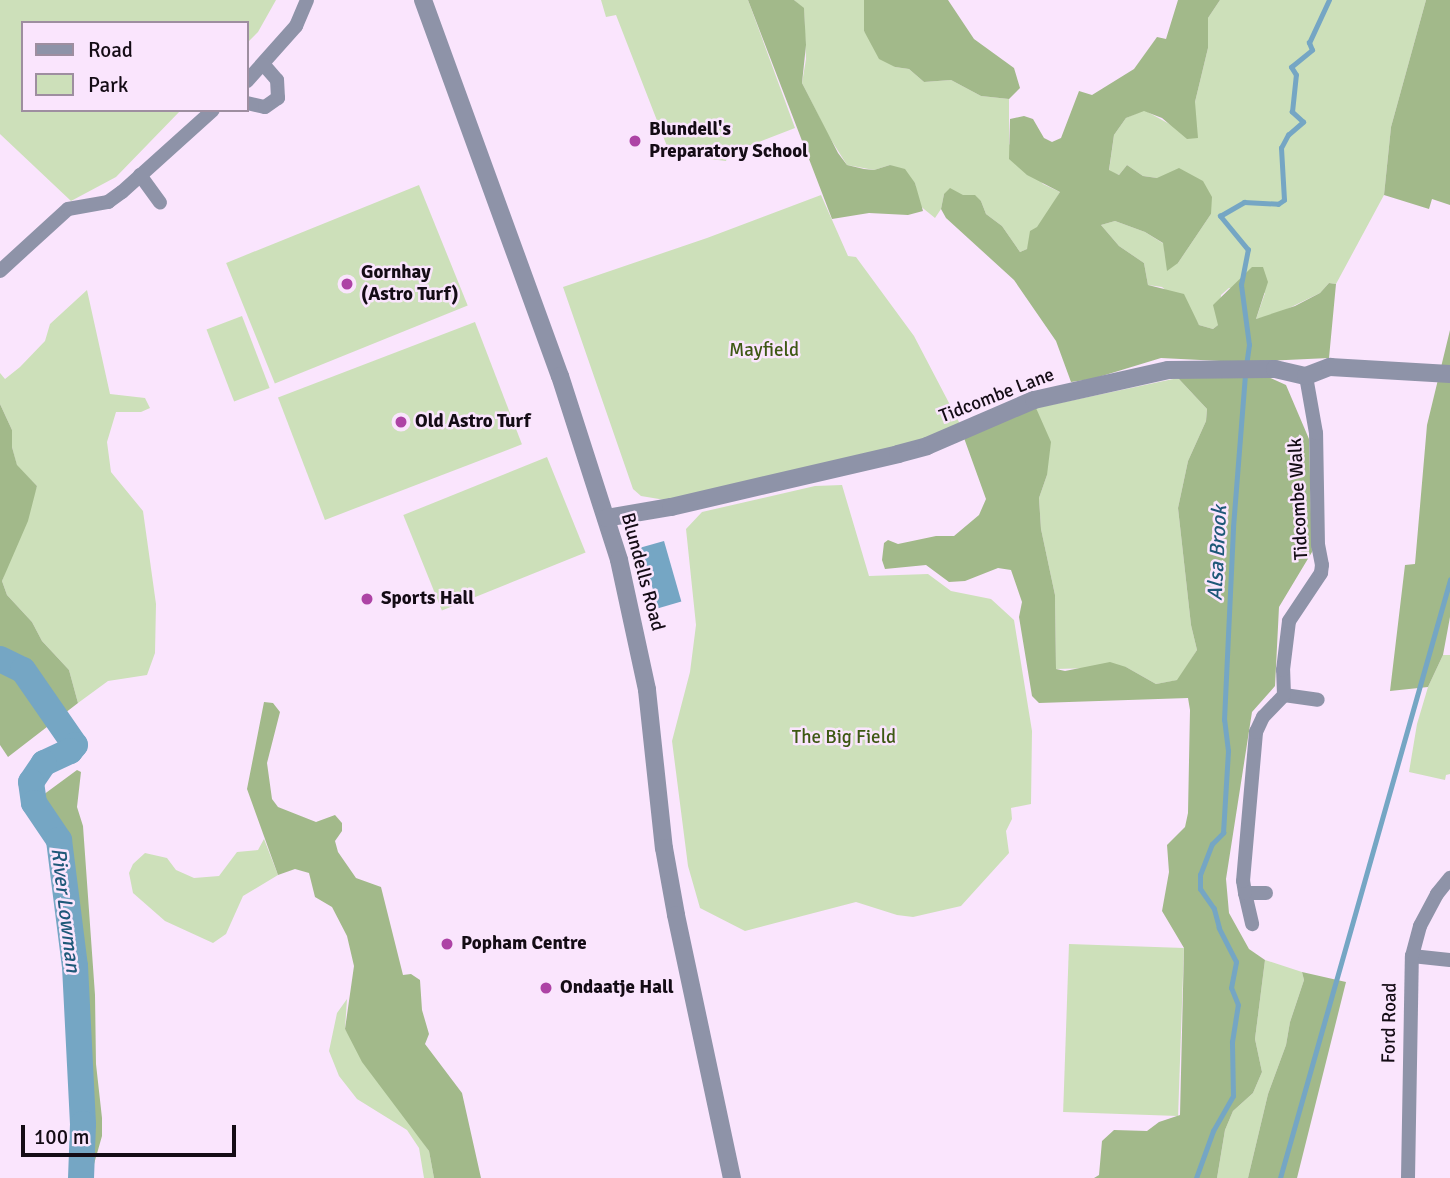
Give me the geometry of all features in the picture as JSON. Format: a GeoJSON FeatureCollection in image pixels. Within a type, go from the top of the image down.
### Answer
{"type":"FeatureCollection","features":[{"type":"Feature","properties":{"kind":"street"},"geometry":{"type":"LineString","coordinates":[[248,81],[296,26],[307,0]]}},
{"type":"Feature","properties":{"kind":"street","name":"Blundells Road"},"geometry":{"type":"LineString","coordinates":[[423,0],[555,363],[606,517],[641,652],[664,848],[732,1178]]}},
{"type":"Feature","properties":{"kind":"street"},"geometry":{"type":"LineString","coordinates":[[248,103],[265,107],[278,98],[277,80],[264,65]]}},
{"type":"Feature","properties":{"kind":"street"},"geometry":{"type":"LineString","coordinates":[[0,271],[68,209],[108,202],[211,112]]}},
{"type":"Feature","properties":{"kind":"street"},"geometry":{"type":"LineString","coordinates":[[140,175],[160,203]]}},
{"type":"Feature","properties":{"kind":"street","name":"Tidcombe Lane"},"geometry":{"type":"LineString","coordinates":[[606,517],[671,507],[908,451],[1034,400],[1168,370],[1275,369],[1306,376],[1330,367],[1450,374]]}},
{"type":"Feature","properties":{"kind":"street","name":"Tidcombe Walk"},"geometry":{"type":"LineString","coordinates":[[1284,695],[1283,670],[1289,621],[1321,573],[1322,565],[1318,545],[1316,433],[1306,376]]}},
{"type":"Feature","properties":{"kind":"street"},"geometry":{"type":"LineString","coordinates":[[1252,924],[1243,869],[1248,854],[1249,789],[1256,732],[1263,717],[1284,695],[1318,700]]}},
{"type":"Feature","properties":{"kind":"street","name":"Ford Road"},"geometry":{"type":"LineString","coordinates":[[1408,1178],[1406,1150],[1412,956],[1420,926],[1437,894],[1450,878]]}},
{"type":"Feature","properties":{"kind":"street"},"geometry":{"type":"LineString","coordinates":[[1245,893],[1266,893]]}},
{"type":"Feature","properties":{"kind":"street"},"geometry":{"type":"LineString","coordinates":[[1412,956],[1450,960]]}},
{"type":"Feature","properties":{"kind":"green space"},"geometry":{"type":"Polygon","coordinates":[[[0,0],[276,0],[258,32],[248,42],[248,21],[21,21],[21,112],[179,112],[116,177],[71,201],[0,134],[0,0]]]}},
{"type":"Feature","properties":{"kind":"green space"},"geometry":{"type":"Polygon","coordinates":[[[601,0],[748,0],[795,128],[728,154],[726,161],[670,154],[616,15],[606,17],[601,0]]]}},
{"type":"Feature","properties":{"kind":"green space"},"geometry":{"type":"Polygon","coordinates":[[[748,0],[794,0],[804,8],[806,45],[802,83],[838,153],[847,165],[874,170],[890,165],[905,169],[915,183],[923,211],[908,215],[869,213],[832,219],[748,0]]]}},
{"type":"Feature","properties":{"kind":"green space"},"geometry":{"type":"Polygon","coordinates":[[[794,0],[864,0],[864,31],[895,67],[909,69],[924,82],[951,80],[981,96],[1009,99],[1009,144],[1043,184],[1060,192],[1027,249],[1020,252],[1002,226],[986,214],[981,201],[963,195],[944,194],[941,209],[935,218],[919,205],[915,183],[890,165],[874,170],[847,165],[828,135],[802,83],[806,59],[804,9],[794,0]]]}},
{"type":"Feature","properties":{"kind":"green space"},"geometry":{"type":"Polygon","coordinates":[[[864,0],[948,0],[974,39],[1014,68],[1020,88],[1009,99],[981,96],[951,80],[924,82],[909,69],[895,67],[879,59],[864,31],[864,0]]]}},
{"type":"Feature","properties":{"kind":"green space"},"geometry":{"type":"Polygon","coordinates":[[[1178,0],[1220,0],[1208,18],[1208,48],[1195,102],[1198,138],[1187,139],[1162,118],[1144,111],[1126,118],[1114,135],[1109,170],[1119,175],[1127,165],[1143,176],[1157,178],[1179,168],[1203,181],[1212,197],[1211,214],[1178,263],[1167,271],[1163,243],[1145,232],[1115,221],[1101,225],[1119,246],[1144,263],[1148,285],[1184,294],[1199,325],[1213,329],[1218,325],[1213,305],[1252,267],[1263,267],[1268,282],[1256,319],[1295,306],[1320,293],[1329,283],[1336,284],[1329,358],[1240,362],[1161,358],[1092,379],[1071,382],[1056,341],[1014,280],[946,218],[941,209],[944,194],[950,188],[963,195],[975,195],[981,201],[986,214],[1002,226],[1020,252],[1027,249],[1030,231],[1037,227],[1060,192],[1027,175],[1009,159],[1010,119],[1024,116],[1033,119],[1044,138],[1052,142],[1061,138],[1079,91],[1092,95],[1134,69],[1157,37],[1166,39],[1178,0]]]}},
{"type":"Feature","properties":{"kind":"green space"},"geometry":{"type":"Polygon","coordinates":[[[1220,0],[1426,0],[1391,127],[1384,195],[1336,284],[1329,283],[1320,293],[1277,314],[1256,319],[1265,293],[1229,288],[1221,295],[1218,325],[1213,329],[1199,325],[1191,311],[1162,287],[1148,285],[1144,263],[1119,246],[1101,225],[1115,221],[1145,232],[1164,244],[1165,256],[1178,263],[1211,214],[1157,178],[1143,176],[1127,165],[1119,175],[1109,171],[1114,135],[1126,118],[1144,110],[1173,126],[1195,102],[1208,48],[1208,18],[1220,0]]]}},
{"type":"Feature","properties":{"kind":"green space"},"geometry":{"type":"Polygon","coordinates":[[[1426,0],[1450,0],[1450,205],[1432,199],[1429,209],[1384,195],[1391,127],[1426,0]]]}},
{"type":"Feature","properties":{"kind":"green space","name":"Gornhay (Astro Turf)"},"geometry":{"type":"Polygon","coordinates":[[[419,185],[468,306],[275,383],[226,263],[419,185]]]}},
{"type":"Feature","properties":{"kind":"green space","name":"Mayfield"},"geometry":{"type":"Polygon","coordinates":[[[821,195],[848,256],[856,257],[914,336],[960,424],[924,440],[671,501],[641,496],[633,489],[563,287],[707,238],[821,195]]]}},
{"type":"Feature","properties":{"kind":"green space"},"geometry":{"type":"Polygon","coordinates":[[[87,290],[110,394],[145,398],[150,408],[141,412],[116,412],[107,442],[111,472],[143,511],[156,604],[155,653],[147,675],[108,681],[78,703],[69,670],[42,641],[32,622],[7,595],[2,581],[37,486],[17,466],[12,447],[12,430],[0,404],[0,373],[5,379],[20,367],[45,341],[50,324],[87,290]]]}},
{"type":"Feature","properties":{"kind":"green space"},"geometry":{"type":"Polygon","coordinates":[[[242,316],[270,388],[234,402],[207,330],[242,316]]]}},
{"type":"Feature","properties":{"kind":"green space","name":"Old Astro Turf"},"geometry":{"type":"Polygon","coordinates":[[[475,322],[522,444],[325,520],[278,398],[475,322]]]}},
{"type":"Feature","properties":{"kind":"green space"},"geometry":{"type":"Polygon","coordinates":[[[1450,330],[1450,617],[1443,655],[1428,687],[1390,691],[1405,565],[1415,564],[1427,425],[1450,330]]]}},
{"type":"Feature","properties":{"kind":"green space"},"geometry":{"type":"Polygon","coordinates":[[[1266,376],[1286,385],[1309,439],[1312,552],[1279,607],[1275,686],[1252,712],[1226,879],[1229,913],[1249,949],[1265,960],[1255,1039],[1262,1072],[1253,1093],[1233,1111],[1225,1130],[1217,1178],[1094,1178],[1099,1175],[1102,1141],[1114,1130],[1147,1131],[1159,1122],[1180,1115],[1184,948],[1162,911],[1169,872],[1167,845],[1185,827],[1188,813],[1188,698],[1039,703],[1032,696],[1019,617],[1022,602],[1011,570],[998,568],[965,581],[949,582],[926,565],[885,569],[882,560],[884,543],[888,540],[898,544],[936,536],[954,536],[979,515],[986,499],[964,438],[1036,408],[1051,442],[1047,475],[1039,498],[1041,529],[1055,595],[1056,669],[1065,671],[1110,662],[1126,667],[1156,684],[1177,680],[1197,650],[1191,625],[1178,508],[1188,461],[1206,421],[1207,409],[1178,378],[1266,376]]]}},
{"type":"Feature","properties":{"kind":"green space"},"geometry":{"type":"Polygon","coordinates":[[[1178,378],[1207,409],[1206,421],[1188,461],[1178,508],[1191,625],[1197,650],[1178,680],[1156,684],[1126,667],[1056,669],[1055,595],[1041,529],[1039,498],[1047,475],[1036,408],[1178,378]]]}},
{"type":"Feature","properties":{"kind":"green space"},"geometry":{"type":"Polygon","coordinates":[[[0,404],[12,430],[12,447],[17,465],[37,486],[28,521],[2,581],[7,595],[32,622],[42,641],[69,670],[78,703],[8,757],[0,745],[0,404]]]}},
{"type":"Feature","properties":{"kind":"green space"},"geometry":{"type":"Polygon","coordinates":[[[547,457],[586,552],[442,611],[403,515],[547,457]]]}},
{"type":"Feature","properties":{"kind":"green space","name":"The Big Field"},"geometry":{"type":"Polygon","coordinates":[[[842,485],[869,576],[928,574],[951,591],[991,599],[1014,620],[1032,731],[1031,804],[1011,808],[1012,819],[1006,831],[1009,853],[961,906],[913,917],[897,915],[856,902],[745,931],[700,908],[688,866],[672,741],[690,672],[696,625],[686,529],[702,512],[815,486],[842,485]]]}},
{"type":"Feature","properties":{"kind":"green space"},"geometry":{"type":"Polygon","coordinates":[[[1443,655],[1450,655],[1450,774],[1446,775],[1445,780],[1409,772],[1417,724],[1428,687],[1443,655]]]}},
{"type":"Feature","properties":{"kind":"green space"},"geometry":{"type":"Polygon","coordinates":[[[264,702],[273,703],[280,712],[267,763],[272,799],[278,807],[316,822],[335,815],[342,823],[342,831],[335,841],[338,852],[356,878],[381,887],[403,975],[411,974],[420,980],[422,1010],[429,1034],[425,1044],[462,1093],[481,1178],[434,1178],[429,1151],[362,1062],[345,1029],[354,966],[347,936],[332,907],[315,897],[309,873],[295,869],[278,875],[247,789],[264,702]]]}},
{"type":"Feature","properties":{"kind":"green space"},"geometry":{"type":"Polygon","coordinates":[[[77,770],[81,772],[77,807],[83,826],[95,995],[96,1064],[102,1118],[102,1136],[90,1178],[85,1178],[88,1133],[77,937],[66,851],[59,827],[47,812],[43,795],[77,770]]]}},
{"type":"Feature","properties":{"kind":"green space"},"geometry":{"type":"Polygon","coordinates":[[[264,839],[278,875],[243,896],[226,934],[213,943],[165,921],[133,893],[129,873],[133,864],[145,853],[167,858],[176,870],[194,878],[219,876],[237,852],[258,850],[264,839]]]}},
{"type":"Feature","properties":{"kind":"green space"},"geometry":{"type":"Polygon","coordinates":[[[1069,944],[1184,948],[1178,1116],[1063,1112],[1069,944]]]}},
{"type":"Feature","properties":{"kind":"green space"},"geometry":{"type":"Polygon","coordinates":[[[1265,960],[1302,972],[1304,980],[1290,1022],[1286,1045],[1268,1094],[1248,1178],[1217,1178],[1225,1130],[1233,1111],[1253,1093],[1262,1072],[1255,1039],[1265,960]]]}},
{"type":"Feature","properties":{"kind":"green space"},"geometry":{"type":"Polygon","coordinates":[[[1302,972],[1346,982],[1297,1178],[1248,1178],[1268,1094],[1286,1045],[1290,1022],[1304,980],[1302,972]]]}},
{"type":"Feature","properties":{"kind":"green space"},"geometry":{"type":"Polygon","coordinates":[[[347,999],[345,1029],[429,1151],[434,1178],[424,1178],[419,1148],[407,1130],[357,1099],[339,1076],[329,1051],[337,1013],[347,999]]]}},
{"type":"Feature","properties":{"kind":"water"},"geometry":{"type":"Polygon","coordinates":[[[664,541],[681,602],[658,608],[641,548],[664,541]]]}},
{"type":"Feature","properties":{"kind":"waterway","name":"Alsa Brook"},"geometry":{"type":"LineString","coordinates":[[1246,366],[1249,345],[1241,285],[1248,250],[1220,216],[1244,202],[1278,204],[1284,200],[1281,148],[1288,135],[1303,122],[1292,112],[1296,75],[1291,67],[1312,50],[1309,43],[1329,0]]}},
{"type":"Feature","properties":{"kind":"waterway","name":"Alsa Brook"},"geometry":{"type":"LineString","coordinates":[[1196,1178],[1213,1131],[1233,1096],[1232,1042],[1238,1005],[1231,988],[1236,962],[1219,928],[1214,909],[1200,889],[1200,875],[1212,844],[1223,833],[1228,751],[1224,720],[1233,527],[1245,375]]}},
{"type":"Feature","properties":{"kind":"waterway"},"geometry":{"type":"LineString","coordinates":[[1280,1178],[1450,580]]}},
{"type":"Feature","properties":{"kind":"waterway","name":"River Lowman"},"geometry":{"type":"LineString","coordinates":[[0,659],[23,670],[75,745],[70,751],[44,763],[31,782],[34,803],[59,840],[75,966],[83,1124],[81,1178]]}},
{"type":"Feature","properties":{"kind":"place","name":"Blundell's Preparatory School"},"geometry":{"type":"Point","coordinates":[635,141]}},
{"type":"Feature","properties":{"kind":"place","name":"Gornhay (Astro Turf)"},"geometry":{"type":"Point","coordinates":[347,284]}},
{"type":"Feature","properties":{"kind":"place","name":"Old Astro Turf"},"geometry":{"type":"Point","coordinates":[401,422]}},
{"type":"Feature","properties":{"kind":"place","name":"Sports Hall"},"geometry":{"type":"Point","coordinates":[367,599]}},
{"type":"Feature","properties":{"kind":"place","name":"Popham Centre"},"geometry":{"type":"Point","coordinates":[447,944]}},
{"type":"Feature","properties":{"kind":"place","name":"Ondaatje Hall"},"geometry":{"type":"Point","coordinates":[546,988]}}]}
